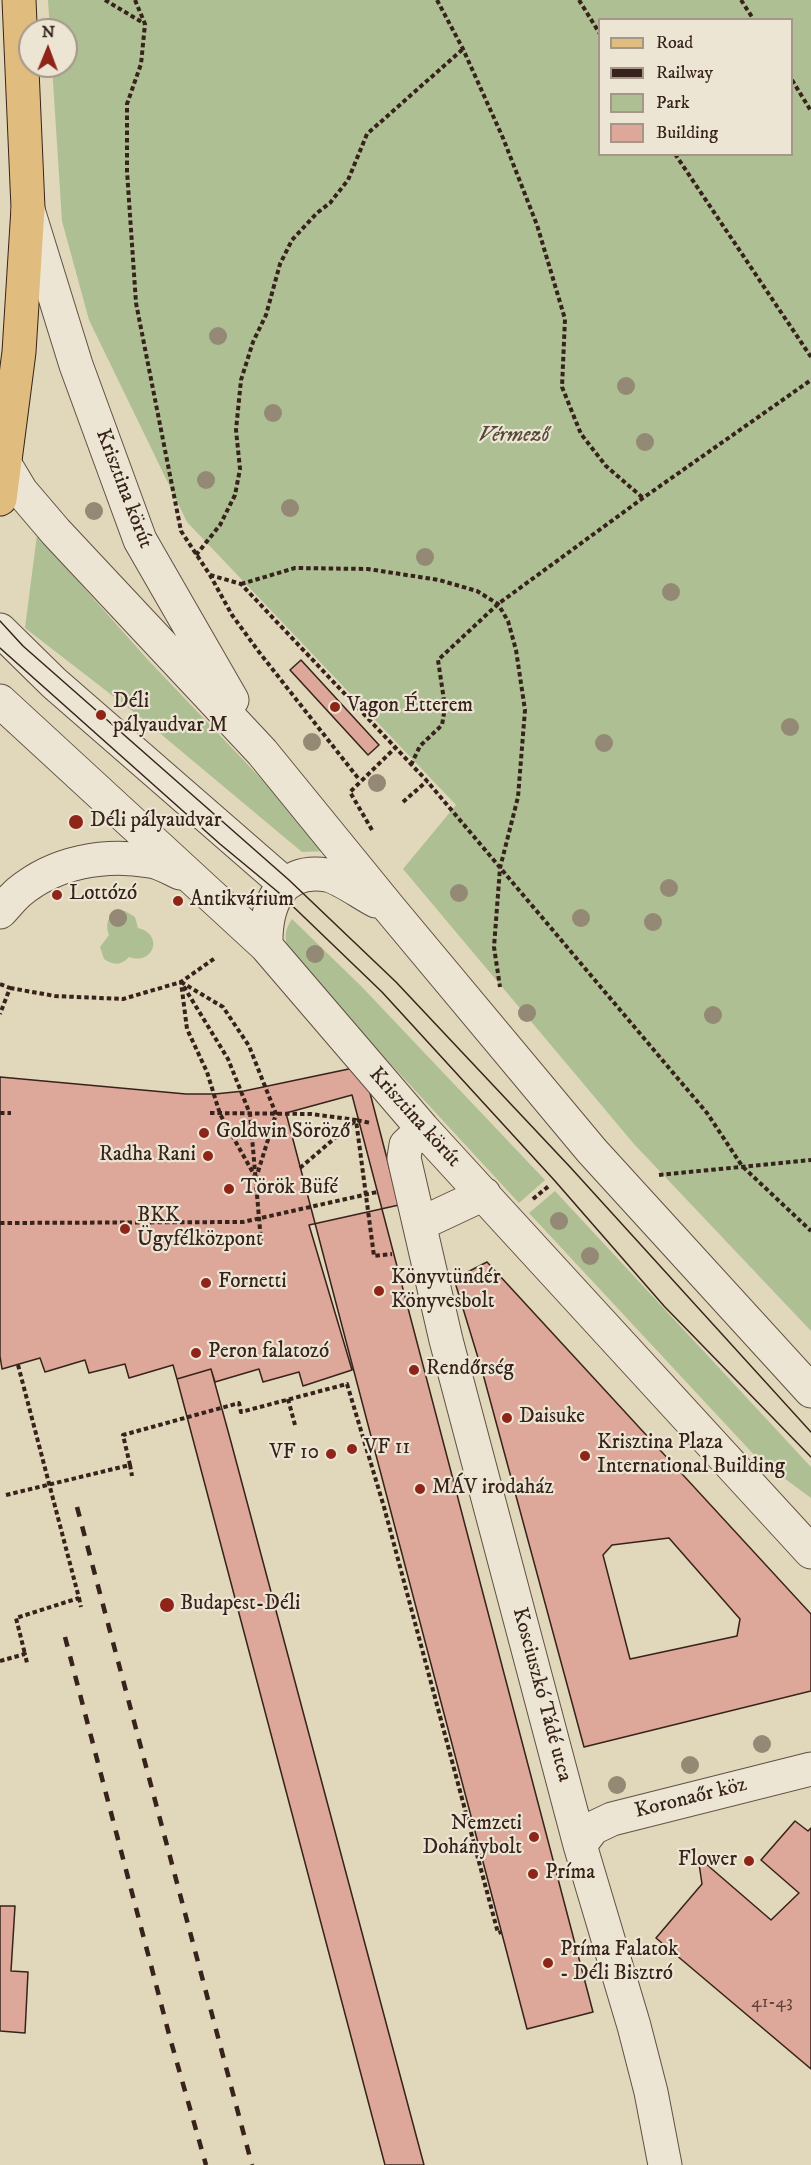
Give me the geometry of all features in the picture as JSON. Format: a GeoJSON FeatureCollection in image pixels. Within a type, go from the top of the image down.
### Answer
{"type":"FeatureCollection","features":[{"type":"Feature","properties":{"kind":"main road","name":"Krisztina körút"},"geometry":{"type":"LineString","coordinates":[[0,499],[2,461],[19,352],[28,208],[19,0]]}},
{"type":"Feature","properties":{"kind":"street","name":"Krisztina körút"},"geometry":{"type":"LineString","coordinates":[[28,208],[76,365],[140,540],[262,752]]}},
{"type":"Feature","properties":{"kind":"street","name":"Krisztina körút"},"geometry":{"type":"LineString","coordinates":[[2,461],[21,491],[56,532],[116,592],[262,752],[591,1151],[811,1391]]}},
{"type":"Feature","properties":{"kind":"street"},"geometry":{"type":"LineString","coordinates":[[0,630],[54,682],[285,884]]}},
{"type":"Feature","properties":{"kind":"street","name":"Krisztina körút"},"geometry":{"type":"LineString","coordinates":[[0,701],[266,946],[423,1129],[811,1552]]}},
{"type":"Feature","properties":{"kind":"street"},"geometry":{"type":"LineString","coordinates":[[0,912],[19,892],[44,876],[81,861],[118,858],[152,861],[193,878]]}},
{"type":"Feature","properties":{"kind":"street"},"geometry":{"type":"LineString","coordinates":[[266,946],[265,925],[278,892],[289,880],[309,874],[329,876],[390,909]]}},
{"type":"Feature","properties":{"kind":"street","name":"Kosciuszkó Tádé utca"},"geometry":{"type":"LineString","coordinates":[[423,1129],[406,1145],[404,1158],[446,1340],[580,1845],[634,2026],[651,2092],[665,2165]]}},
{"type":"Feature","properties":{"kind":"street"},"geometry":{"type":"LineString","coordinates":[[420,1224],[483,1194]]}},
{"type":"Feature","properties":{"kind":"street","name":"Koronaőr köz"},"geometry":{"type":"LineString","coordinates":[[580,1845],[593,1828],[612,1819],[811,1769]]}},
{"type":"Feature","properties":{"kind":"path"},"geometry":{"type":"LineString","coordinates":[[105,0],[145,24]]}},
{"type":"Feature","properties":{"kind":"path"},"geometry":{"type":"LineString","coordinates":[[135,0],[145,24],[141,64],[127,104],[127,171],[136,303],[181,531],[210,575],[232,615],[358,778]]}},
{"type":"Feature","properties":{"kind":"path"},"geometry":{"type":"LineString","coordinates":[[437,0],[463,49],[503,138],[537,225],[565,319],[562,387],[581,434],[606,466],[643,498]]}},
{"type":"Feature","properties":{"kind":"path"},"geometry":{"type":"LineString","coordinates":[[579,0],[598,31]]}},
{"type":"Feature","properties":{"kind":"path"},"geometry":{"type":"LineString","coordinates":[[741,0],[753,18]]}},
{"type":"Feature","properties":{"kind":"path"},"geometry":{"type":"LineString","coordinates":[[196,555],[220,525],[235,495],[240,469],[236,430],[242,380],[253,342],[266,315],[280,264],[292,240],[317,213],[330,203],[348,180],[367,134],[463,49]]}},
{"type":"Feature","properties":{"kind":"path"},"geometry":{"type":"LineString","coordinates":[[793,82],[811,111]]}},
{"type":"Feature","properties":{"kind":"path"},"geometry":{"type":"LineString","coordinates":[[676,156],[811,357]]}},
{"type":"Feature","properties":{"kind":"path"},"geometry":{"type":"LineString","coordinates":[[411,765],[420,746],[442,725],[445,707],[438,660],[498,604],[643,498],[811,380]]}},
{"type":"Feature","properties":{"kind":"path"},"geometry":{"type":"LineString","coordinates":[[241,584],[295,568],[368,569],[448,583],[477,591],[498,604],[508,621],[516,650],[525,710],[518,797],[500,868],[494,947],[500,991]]}},
{"type":"Feature","properties":{"kind":"path"},"geometry":{"type":"LineString","coordinates":[[210,575],[241,584],[411,765],[707,1113],[742,1166],[811,1231]]}},
{"type":"Feature","properties":{"kind":"path"},"geometry":{"type":"LineString","coordinates":[[350,792],[395,748]]}},
{"type":"Feature","properties":{"kind":"path"},"geometry":{"type":"LineString","coordinates":[[403,802],[425,783]]}},
{"type":"Feature","properties":{"kind":"path"},"geometry":{"type":"LineString","coordinates":[[0,984],[55,996],[123,999],[180,982],[215,958]]}},
{"type":"Feature","properties":{"kind":"path"},"geometry":{"type":"LineString","coordinates":[[180,982],[223,1006],[249,1046],[276,1113],[256,1178]]}},
{"type":"Feature","properties":{"kind":"path"},"geometry":{"type":"LineString","coordinates":[[180,982],[187,1029],[207,1072],[220,1114],[256,1178]]}},
{"type":"Feature","properties":{"kind":"path"},"geometry":{"type":"LineString","coordinates":[[180,982],[228,1059],[250,1114],[261,1241]]}},
{"type":"Feature","properties":{"kind":"path"},"geometry":{"type":"LineString","coordinates":[[0,1014],[10,988]]}},
{"type":"Feature","properties":{"kind":"path"},"geometry":{"type":"LineString","coordinates":[[0,1113],[11,1113]]}},
{"type":"Feature","properties":{"kind":"path"},"geometry":{"type":"LineString","coordinates":[[210,1113],[311,1114],[357,1120]]}},
{"type":"Feature","properties":{"kind":"path"},"geometry":{"type":"LineString","coordinates":[[300,1168],[357,1120]]}},
{"type":"Feature","properties":{"kind":"path"},"geometry":{"type":"LineString","coordinates":[[357,1120],[374,1256]]}},
{"type":"Feature","properties":{"kind":"path"},"geometry":{"type":"LineString","coordinates":[[649,1176],[811,1160]]}},
{"type":"Feature","properties":{"kind":"path"},"geometry":{"type":"LineString","coordinates":[[0,1223],[243,1222],[410,1185]]}},
{"type":"Feature","properties":{"kind":"path"},"geometry":{"type":"LineString","coordinates":[[532,1200],[550,1185]]}},
{"type":"Feature","properties":{"kind":"path"},"geometry":{"type":"LineString","coordinates":[[18,1365],[81,1607]]}},
{"type":"Feature","properties":{"kind":"path"},"geometry":{"type":"LineString","coordinates":[[132,1476],[123,1435],[239,1403],[241,1412],[347,1384],[384,1507],[498,1933],[501,1932]]}},
{"type":"Feature","properties":{"kind":"path"},"geometry":{"type":"LineString","coordinates":[[288,1399],[295,1425]]}},
{"type":"Feature","properties":{"kind":"path"},"geometry":{"type":"LineString","coordinates":[[6,1495],[130,1465]]}},
{"type":"Feature","properties":{"kind":"path"},"geometry":{"type":"LineString","coordinates":[[27,1663],[16,1618],[79,1598]]}},
{"type":"Feature","properties":{"kind":"path"},"geometry":{"type":"LineString","coordinates":[[0,1661],[25,1654]]}},
{"type":"Feature","properties":{"kind":"green space","name":"Vérmező"},"geometry":{"type":"Polygon","coordinates":[[[48,0],[811,0],[811,1331],[634,1144],[403,869],[456,805],[187,522],[89,320],[62,221],[53,78],[78,78],[78,18],[49,18],[48,0]]]}},
{"type":"Feature","properties":{"kind":"green space"},"geometry":{"type":"Polygon","coordinates":[[[37,535],[149,661],[330,851],[302,852],[144,720],[25,628],[37,535]]]}},
{"type":"Feature","properties":{"kind":"green space"},"geometry":{"type":"Polygon","coordinates":[[[125,911],[135,917],[138,928],[151,936],[153,948],[145,957],[138,959],[129,957],[123,962],[114,963],[104,959],[100,947],[109,935],[107,925],[112,915],[125,911]]]}},
{"type":"Feature","properties":{"kind":"green space"},"geometry":{"type":"Polygon","coordinates":[[[292,919],[362,987],[545,1180],[519,1203],[290,955],[286,937],[287,928],[292,919]]]}},
{"type":"Feature","properties":{"kind":"green space"},"geometry":{"type":"Polygon","coordinates":[[[555,1191],[811,1467],[811,1498],[757,1458],[529,1213],[555,1191]]]}},
{"type":"Feature","properties":{"kind":"building","name":"Vagon Étterem"},"geometry":{"type":"Polygon","coordinates":[[[301,660],[379,745],[368,755],[290,670],[301,660]]]}},
{"type":"Feature","properties":{"kind":"building"},"geometry":{"type":"Polygon","coordinates":[[[363,1066],[399,1205],[309,1225],[352,1370],[303,1386],[299,1372],[263,1382],[259,1369],[215,1382],[211,1369],[177,1379],[173,1365],[129,1378],[125,1364],[89,1373],[85,1360],[45,1372],[40,1358],[2,1369],[0,1356],[0,1077],[186,1094],[215,1094],[244,1091],[363,1066]]]}},
{"type":"Feature","properties":{"kind":"building","name":"MÁV irodaház"},"geometry":{"type":"Polygon","coordinates":[[[352,1095],[593,2012],[527,2029],[286,1113],[352,1095]]]}},
{"type":"Feature","properties":{"kind":"building","name":"Krisztina Plaza International Building"},"geometry":{"type":"Polygon","coordinates":[[[487,1262],[811,1614],[811,1691],[584,1747],[483,1374],[454,1279],[487,1262]],[[669,1538],[612,1545],[603,1555],[630,1659],[737,1636],[740,1619],[669,1538]]]}},
{"type":"Feature","properties":{"kind":"building"},"geometry":{"type":"Polygon","coordinates":[[[211,1369],[424,2165],[385,2165],[177,1379],[211,1369]]]}},
{"type":"Feature","properties":{"kind":"building"},"geometry":{"type":"Polygon","coordinates":[[[795,1821],[808,1831],[811,1828],[811,2069],[656,1938],[702,1884],[698,1857],[771,1920],[799,1893],[761,1860],[795,1821]]]}},
{"type":"Feature","properties":{"kind":"building"},"geometry":{"type":"Polygon","coordinates":[[[0,1906],[15,1906],[11,1971],[28,1972],[25,2033],[0,2031],[0,1906]]]}},
{"type":"Feature","properties":{"kind":"tram line"},"geometry":{"type":"LineString","coordinates":[[0,621],[23,646],[289,880],[396,982],[571,1168],[811,1432]]}},
{"type":"Feature","properties":{"kind":"tram line"},"geometry":{"type":"LineString","coordinates":[[0,648],[220,844],[278,892],[382,992],[555,1181],[664,1306],[811,1457]]}},
{"type":"Feature","properties":{"kind":"railway"},"geometry":{"type":"LineString","coordinates":[[77,1507],[252,2165]]}},
{"type":"Feature","properties":{"kind":"railway"},"geometry":{"type":"LineString","coordinates":[[65,1637],[170,2038],[206,2165]]}},
{"type":"Feature","properties":{"kind":"place","name":"Vagon Étterem"},"geometry":{"type":"Point","coordinates":[335,707]}},
{"type":"Feature","properties":{"kind":"place","name":"Déli pályaudvar M"},"geometry":{"type":"Point","coordinates":[101,715]}},
{"type":"Feature","properties":{"kind":"place","name":"Déli pályaudvar"},"geometry":{"type":"Point","coordinates":[76,822]}},
{"type":"Feature","properties":{"kind":"place","name":"Lottózó"},"geometry":{"type":"Point","coordinates":[57,895]}},
{"type":"Feature","properties":{"kind":"place","name":"Antikvárium"},"geometry":{"type":"Point","coordinates":[178,901]}},
{"type":"Feature","properties":{"kind":"place","name":"Goldwin Söröző"},"geometry":{"type":"Point","coordinates":[204,1133]}},
{"type":"Feature","properties":{"kind":"place","name":"Radha Rani"},"geometry":{"type":"Point","coordinates":[208,1156]}},
{"type":"Feature","properties":{"kind":"place","name":"Török Büfé"},"geometry":{"type":"Point","coordinates":[229,1189]}},
{"type":"Feature","properties":{"kind":"place","name":"BKK Ügyfélközpont"},"geometry":{"type":"Point","coordinates":[125,1229]}},
{"type":"Feature","properties":{"kind":"place","name":"Fornetti"},"geometry":{"type":"Point","coordinates":[206,1283]}},
{"type":"Feature","properties":{"kind":"place","name":"Könyvtündér Könyvesbolt"},"geometry":{"type":"Point","coordinates":[379,1291]}},
{"type":"Feature","properties":{"kind":"place","name":"Peron falatozó"},"geometry":{"type":"Point","coordinates":[196,1353]}},
{"type":"Feature","properties":{"kind":"place","name":"Rendőrség"},"geometry":{"type":"Point","coordinates":[414,1370]}},
{"type":"Feature","properties":{"kind":"place","name":"Daisuke"},"geometry":{"type":"Point","coordinates":[507,1418]}},
{"type":"Feature","properties":{"kind":"place","name":"VF 11"},"geometry":{"type":"Point","coordinates":[352,1449]}},
{"type":"Feature","properties":{"kind":"place","name":"VF 10"},"geometry":{"type":"Point","coordinates":[331,1454]}},
{"type":"Feature","properties":{"kind":"place","name":"Krisztina Plaza International Building"},"geometry":{"type":"Point","coordinates":[585,1456]}},
{"type":"Feature","properties":{"kind":"place","name":"MÁV irodaház"},"geometry":{"type":"Point","coordinates":[420,1489]}},
{"type":"Feature","properties":{"kind":"place","name":"Budapest-Déli"},"geometry":{"type":"Point","coordinates":[167,1605]}},
{"type":"Feature","properties":{"kind":"place","name":"Nemzeti Dohánybolt"},"geometry":{"type":"Point","coordinates":[534,1837]}},
{"type":"Feature","properties":{"kind":"place","name":"Flower"},"geometry":{"type":"Point","coordinates":[749,1861]}},
{"type":"Feature","properties":{"kind":"place","name":"Príma"},"geometry":{"type":"Point","coordinates":[533,1874]}},
{"type":"Feature","properties":{"kind":"place","name":"Príma Falatok - Déli Bisztró"},"geometry":{"type":"Point","coordinates":[548,1963]}}]}
